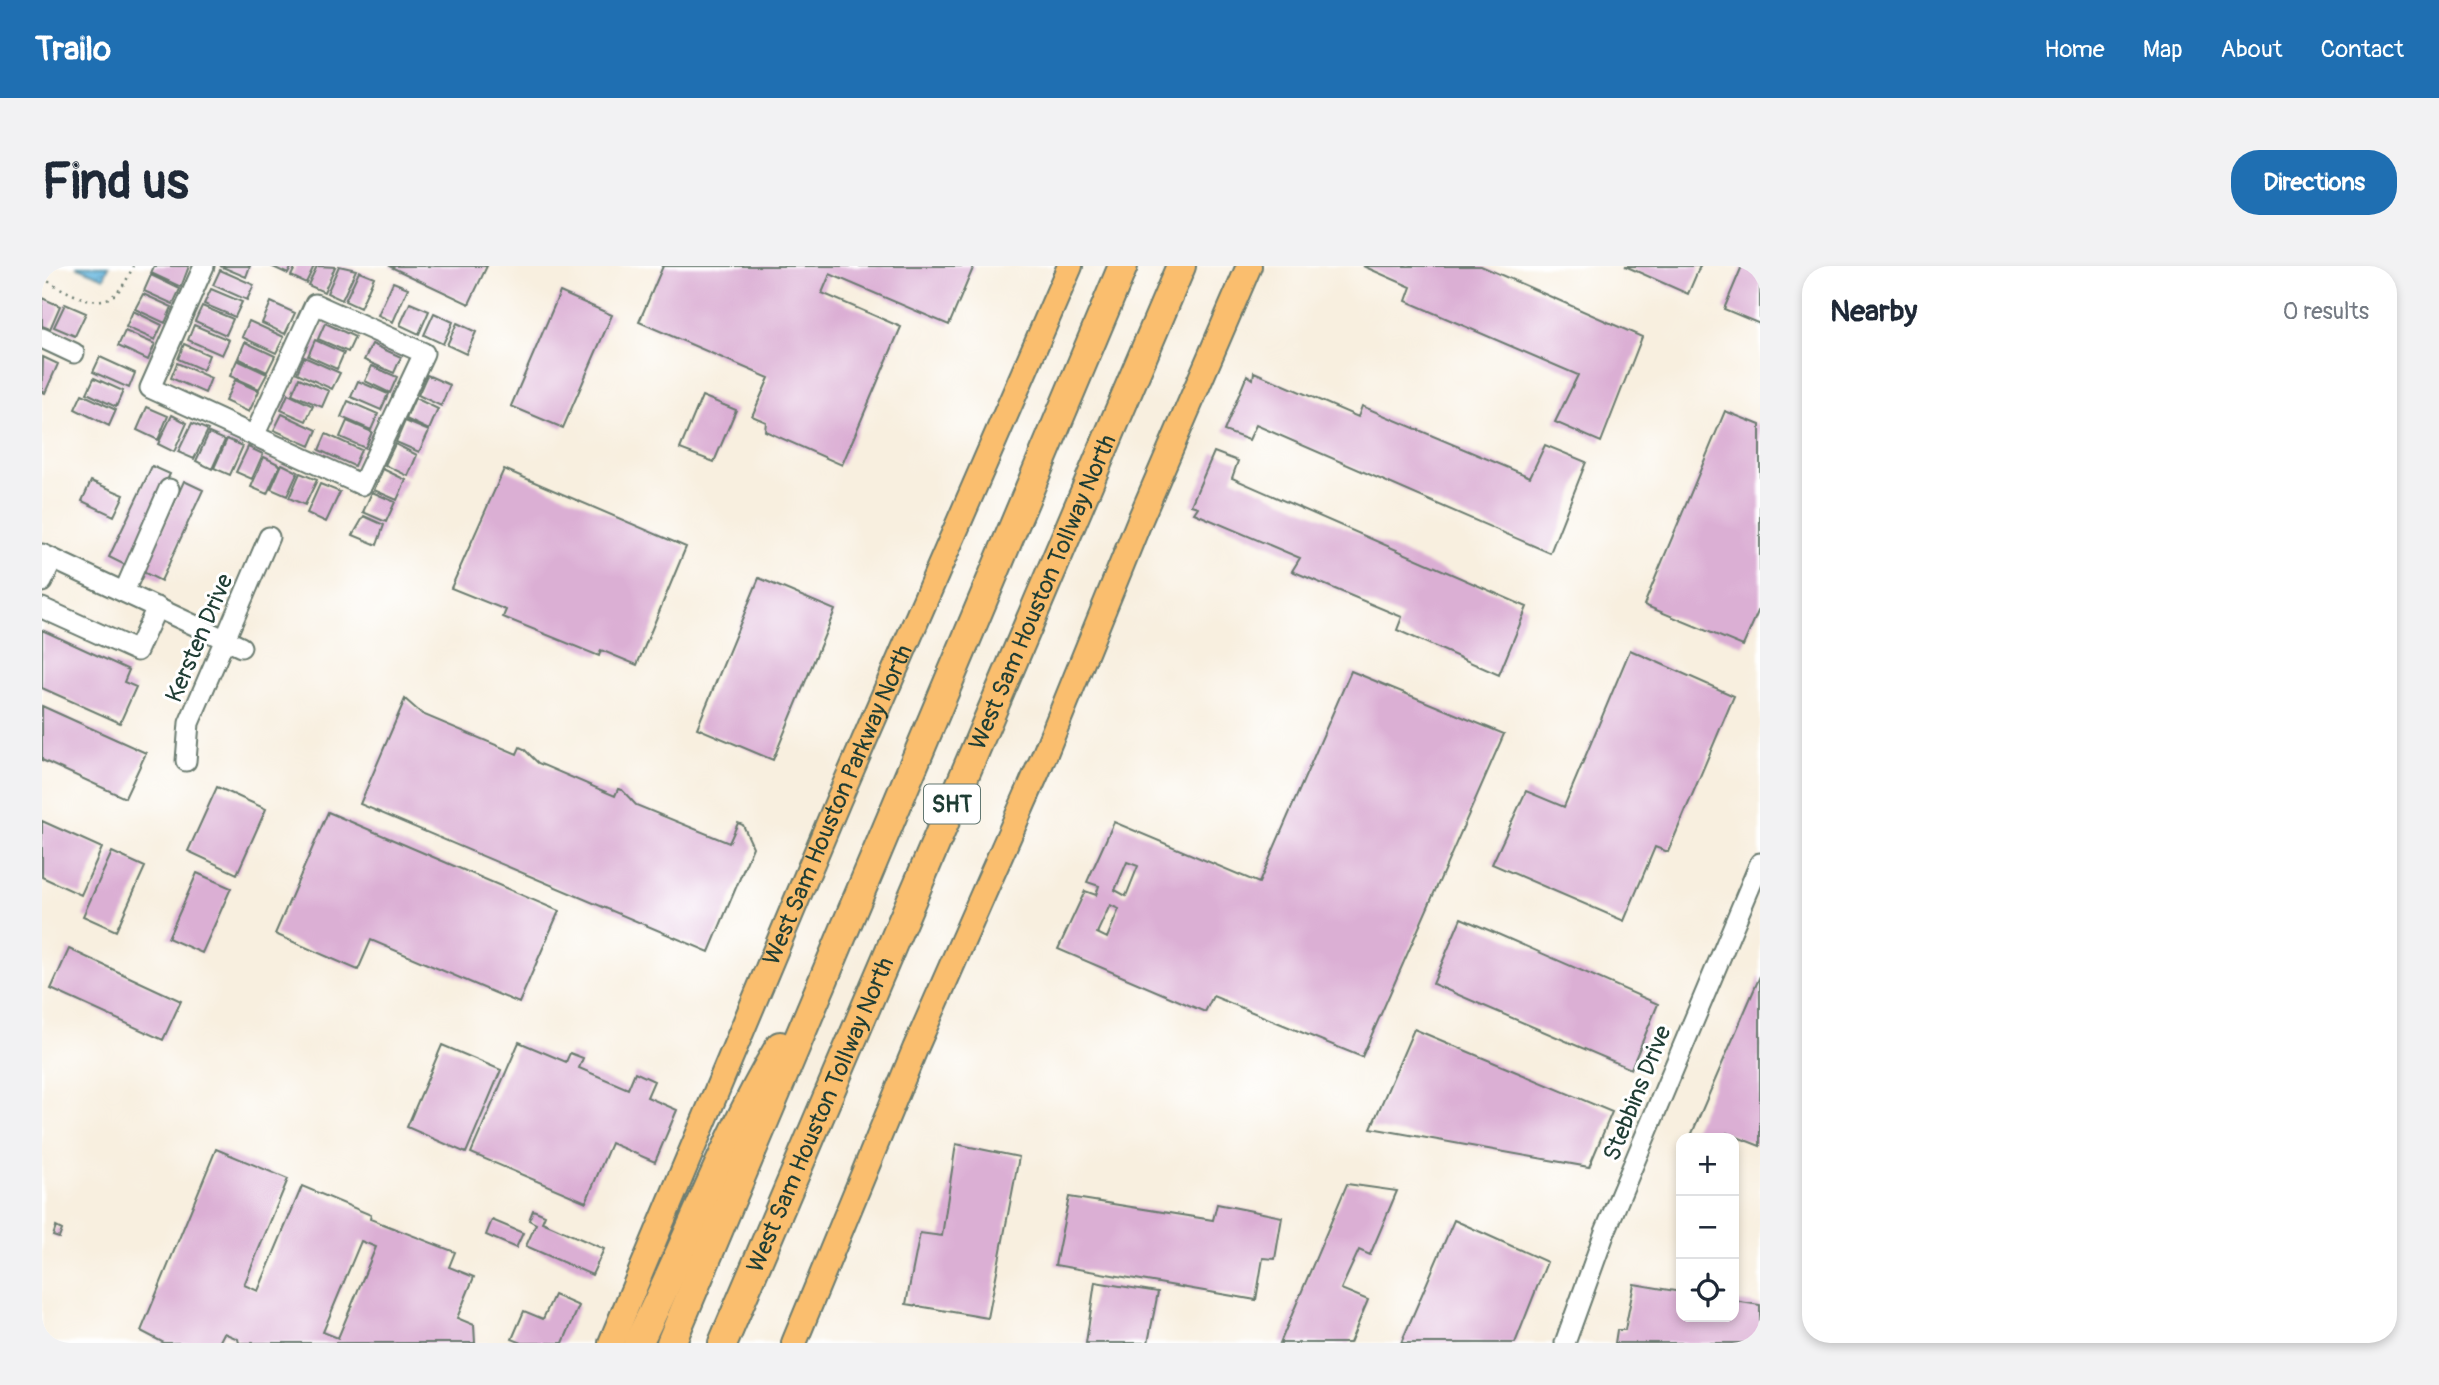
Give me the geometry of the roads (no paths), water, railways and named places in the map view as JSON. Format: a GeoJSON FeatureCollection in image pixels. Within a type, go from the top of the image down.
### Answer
{"type":"FeatureCollection","features":[{"type":"Feature","properties":{"kind":"highway","name":"West Sam Houston Tollway North"},"geometry":{"type":"LineString","coordinates":[[671,1343],[1123,266]]}},
{"type":"Feature","properties":{"kind":"highway","name":"West Sam Houston Tollway North"},"geometry":{"type":"LineString","coordinates":[[723,1343],[1181,266]]}},
{"type":"Feature","properties":{"kind":"highway"},"geometry":{"type":"LineString","coordinates":[[638,1343],[677,1264],[752,1094],[832,960]]}},
{"type":"Feature","properties":{"kind":"main road","name":"West Sam Houston Parkway North"},"geometry":{"type":"LineString","coordinates":[[611,1343],[838,801],[1070,266]]}},
{"type":"Feature","properties":{"kind":"main road"},"geometry":{"type":"LineString","coordinates":[[796,1342],[915,1049],[1044,756],[1127,549],[1249,266]]}},
{"type":"Feature","properties":{"kind":"street"},"geometry":{"type":"LineString","coordinates":[[204,266],[150,388],[254,436],[362,485],[424,353],[315,304],[254,436]]}},
{"type":"Feature","properties":{"kind":"street"},"geometry":{"type":"LineString","coordinates":[[42,338],[74,353]]}},
{"type":"Feature","properties":{"kind":"street"},"geometry":{"type":"LineString","coordinates":[[124,592],[169,489]]}},
{"type":"Feature","properties":{"kind":"street","name":"Kersten Drive"},"geometry":{"type":"LineString","coordinates":[[186,761],[189,723],[269,537]]}},
{"type":"Feature","properties":{"kind":"street"},"geometry":{"type":"LineString","coordinates":[[42,582],[47,556],[242,647]]}},
{"type":"Feature","properties":{"kind":"street"},"geometry":{"type":"LineString","coordinates":[[42,608],[137,651],[157,607]]}},
{"type":"Feature","properties":{"kind":"street","name":"Stebbins Drive"},"geometry":{"type":"LineString","coordinates":[[1566,1343],[1605,1231],[1760,863]]}},
{"type":"Feature","properties":{"kind":"water"},"geometry":{"type":"Polygon","coordinates":[[[76,266],[109,266],[104,278],[76,266]]]}}]}
